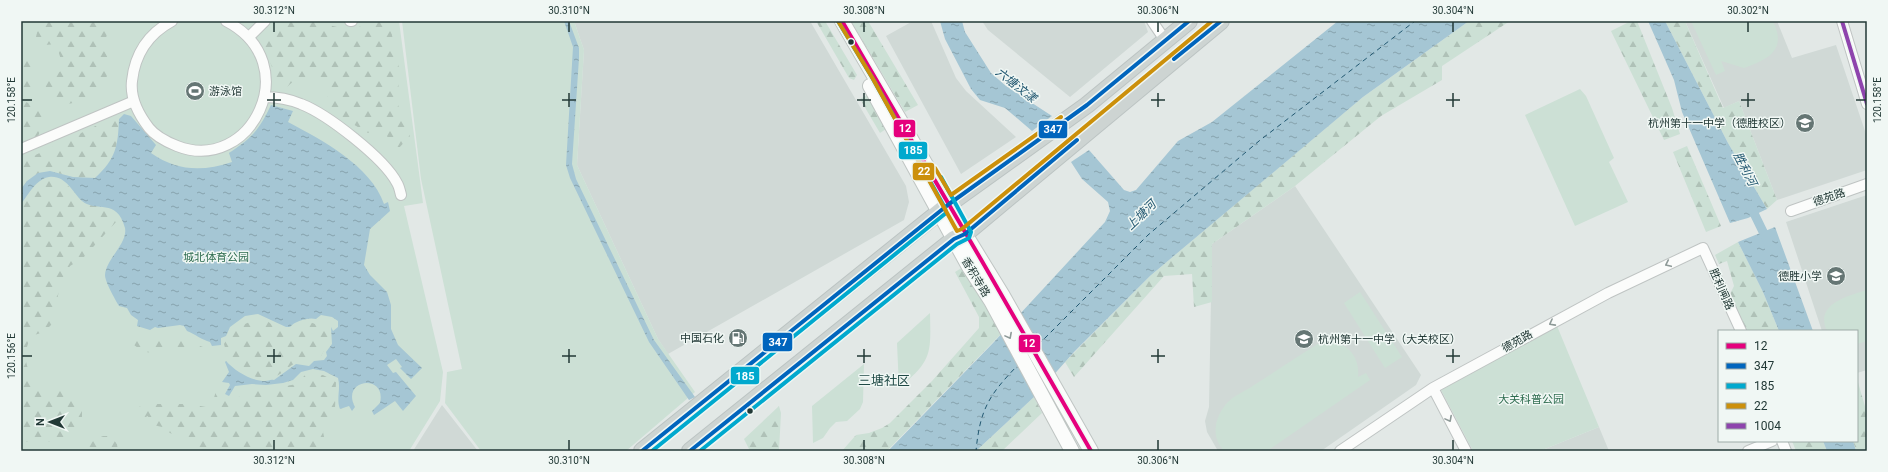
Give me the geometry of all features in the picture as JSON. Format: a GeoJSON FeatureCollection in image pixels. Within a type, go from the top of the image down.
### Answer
{"type":"FeatureCollection","features":[{"type":"Feature","properties":{"kind":"main road"},"geometry":{"type":"LineString","coordinates":[[831,21],[944,208]]}},
{"type":"Feature","properties":{"kind":"main road"},"geometry":{"type":"LineString","coordinates":[[842,21],[959,237],[997,299]]}},
{"type":"Feature","properties":{"kind":"main road"},"geometry":{"type":"LineString","coordinates":[[642,451],[944,208],[1087,105],[1189,21]]}},
{"type":"Feature","properties":{"kind":"main road"},"geometry":{"type":"LineString","coordinates":[[690,451],[959,237],[1221,21]]}},
{"type":"Feature","properties":{"kind":"main road","name":"香积寺路"},"geometry":{"type":"LineString","coordinates":[[997,299],[1091,451]]}},
{"type":"Feature","properties":{"kind":"main road","name":"香积寺路"},"geometry":{"type":"LineString","coordinates":[[997,299],[1072,451]]}},
{"type":"Feature","properties":{"kind":"street"},"geometry":{"type":"LineString","coordinates":[[172,21],[159,24],[137,57],[132,84],[134,101],[141,117],[152,131],[166,142],[178,146],[201,150],[218,148],[235,140],[248,129],[259,114],[265,97],[266,81],[264,65],[258,50],[249,37],[237,27],[226,21]]}},
{"type":"Feature","properties":{"kind":"street"},"geometry":{"type":"LineString","coordinates":[[249,37],[265,21]]}},
{"type":"Feature","properties":{"kind":"street"},"geometry":{"type":"LineString","coordinates":[[1152,21],[1165,40]]}},
{"type":"Feature","properties":{"kind":"street"},"geometry":{"type":"LineString","coordinates":[[1842,21],[1867,104]]}},
{"type":"Feature","properties":{"kind":"street"},"geometry":{"type":"LineString","coordinates":[[265,97],[278,97],[301,104],[346,132],[382,164],[397,183],[401,195]]}},
{"type":"Feature","properties":{"kind":"street"},"geometry":{"type":"LineString","coordinates":[[21,149],[134,101]]}},
{"type":"Feature","properties":{"kind":"street","name":"德苑路"},"geometry":{"type":"LineString","coordinates":[[1791,211],[1867,184]]}},
{"type":"Feature","properties":{"kind":"street","name":"德苑路"},"geometry":{"type":"LineString","coordinates":[[1340,451],[1433,388],[1608,293],[1703,248]]}},
{"type":"Feature","properties":{"kind":"street","name":"胜利闸路"},"geometry":{"type":"LineString","coordinates":[[1703,248],[1741,330]]}},
{"type":"Feature","properties":{"kind":"street"},"geometry":{"type":"LineString","coordinates":[[1433,388],[1466,451]]}},
{"type":"Feature","properties":{"kind":"street"},"geometry":{"type":"LineString","coordinates":[[1748,451],[1770,442]]}},
{"type":"Feature","properties":{"kind":"shaded area"},"geometry":{"type":"Polygon","coordinates":[[[574,21],[810,21],[906,186],[909,202],[904,220],[668,354],[658,339],[577,165],[584,50],[574,21]]]}},
{"type":"Feature","properties":{"kind":"shaded area"},"geometry":{"type":"Polygon","coordinates":[[[913,21],[931,21],[956,78],[966,91],[1016,137],[961,174],[886,36],[913,21]]]}},
{"type":"Feature","properties":{"kind":"shaded area"},"geometry":{"type":"Polygon","coordinates":[[[982,21],[1144,21],[1148,32],[1070,97],[988,30],[982,21]]]}},
{"type":"Feature","properties":{"kind":"shaded area","name":"杭州第十一中学（德胜校区）"},"geometry":{"type":"Polygon","coordinates":[[[1685,21],[1777,21],[1792,58],[1836,45],[1867,137],[1867,170],[1777,200],[1739,101],[1724,108],[1685,21]]]}},
{"type":"Feature","properties":{"kind":"shaded area","name":"杭州第十一中学（大关校区）"},"geometry":{"type":"Polygon","coordinates":[[[1295,186],[1421,375],[1416,385],[1321,451],[1218,451],[1207,432],[1205,421],[1209,407],[1212,244],[1295,186]]]}},
{"type":"Feature","properties":{"kind":"shaded area","name":"德胜小学"},"geometry":{"type":"Polygon","coordinates":[[[1867,195],[1867,370],[1858,373],[1858,330],[1822,330],[1786,222],[1867,195]]]}},
{"type":"Feature","properties":{"kind":"shaded area"},"geometry":{"type":"Polygon","coordinates":[[[442,405],[478,451],[413,451],[442,405]]]}},
{"type":"Feature","properties":{"kind":"shaded area"},"geometry":{"type":"Polygon","coordinates":[[[1599,427],[1609,451],[1540,451],[1599,427]]]}},
{"type":"Feature","properties":{"kind":"green space","name":"城北体育公园"},"geometry":{"type":"Polygon","coordinates":[[[21,21],[399,21],[423,203],[404,206],[443,372],[440,401],[409,451],[21,451],[21,21]]]}},
{"type":"Feature","properties":{"kind":"green space"},"geometry":{"type":"Polygon","coordinates":[[[32,21],[87,23],[109,21],[107,35],[102,47],[109,61],[108,71],[105,80],[94,94],[78,102],[59,105],[43,83],[43,73],[59,72],[64,69],[56,44],[34,46],[38,28],[32,21]]]}},
{"type":"Feature","properties":{"kind":"green space"},"geometry":{"type":"Polygon","coordinates":[[[281,21],[313,21],[341,28],[359,27],[371,21],[389,21],[400,73],[397,98],[400,115],[410,136],[398,149],[379,127],[368,133],[329,110],[327,92],[321,78],[300,78],[284,91],[274,86],[272,67],[263,43],[270,31],[281,21]]]}},
{"type":"Feature","properties":{"kind":"green space"},"geometry":{"type":"Polygon","coordinates":[[[402,21],[574,21],[584,50],[577,165],[658,339],[695,392],[626,451],[481,451],[445,403],[447,372],[462,369],[421,179],[402,21]]]}},
{"type":"Feature","properties":{"kind":"green space"},"geometry":{"type":"Polygon","coordinates":[[[816,21],[825,21],[857,75],[854,80],[849,78],[816,21]]]}},
{"type":"Feature","properties":{"kind":"green space"},"geometry":{"type":"Polygon","coordinates":[[[851,21],[868,21],[918,105],[905,112],[851,21]]]}},
{"type":"Feature","properties":{"kind":"green space"},"geometry":{"type":"Polygon","coordinates":[[[1469,21],[1510,21],[1442,66],[1442,80],[1381,116],[1295,186],[1212,244],[1212,302],[1194,307],[1192,274],[1164,276],[1074,377],[1065,362],[1150,276],[1363,97],[1469,21]]]}},
{"type":"Feature","properties":{"kind":"green space"},"geometry":{"type":"Polygon","coordinates":[[[1631,21],[1637,21],[1672,108],[1680,134],[1664,140],[1611,31],[1631,21]]]}},
{"type":"Feature","properties":{"kind":"green space"},"geometry":{"type":"Polygon","coordinates":[[[1665,21],[1685,21],[1723,108],[1739,101],[1777,200],[1767,209],[1728,143],[1665,21]]]}},
{"type":"Feature","properties":{"kind":"green space"},"geometry":{"type":"Polygon","coordinates":[[[1691,21],[1773,21],[1777,31],[1777,46],[1768,57],[1744,68],[1721,61],[1725,71],[1716,75],[1691,21]]]}},
{"type":"Feature","properties":{"kind":"green space"},"geometry":{"type":"Polygon","coordinates":[[[21,57],[31,60],[31,76],[34,83],[32,90],[24,95],[26,102],[35,106],[44,117],[38,137],[21,145],[21,57]]]}},
{"type":"Feature","properties":{"kind":"green space"},"geometry":{"type":"Polygon","coordinates":[[[1580,89],[1586,96],[1614,158],[1609,162],[1628,202],[1575,226],[1525,115],[1580,89]]]}},
{"type":"Feature","properties":{"kind":"green space"},"geometry":{"type":"Polygon","coordinates":[[[867,95],[886,129],[880,133],[860,99],[867,95]]]}},
{"type":"Feature","properties":{"kind":"green space"},"geometry":{"type":"Polygon","coordinates":[[[110,119],[119,119],[117,145],[112,158],[95,178],[73,177],[50,171],[21,189],[21,162],[110,119]]]}},
{"type":"Feature","properties":{"kind":"green space"},"geometry":{"type":"Polygon","coordinates":[[[1687,146],[1721,226],[1706,232],[1673,152],[1687,146]]]}},
{"type":"Feature","properties":{"kind":"green space"},"geometry":{"type":"Polygon","coordinates":[[[49,177],[62,180],[83,202],[111,208],[116,222],[83,258],[70,266],[61,281],[52,324],[44,332],[31,336],[27,347],[27,364],[34,379],[55,400],[57,388],[69,388],[82,408],[82,419],[67,437],[59,442],[32,441],[21,443],[21,204],[39,181],[49,177]]]}},
{"type":"Feature","properties":{"kind":"green space"},"geometry":{"type":"Polygon","coordinates":[[[1738,242],[1763,292],[1779,330],[1746,330],[1730,294],[1734,286],[1727,261],[1719,264],[1715,255],[1738,242]]]}},
{"type":"Feature","properties":{"kind":"green space"},"geometry":{"type":"Polygon","coordinates":[[[963,267],[1001,334],[887,451],[842,451],[856,435],[869,433],[890,423],[932,381],[979,328],[979,317],[955,272],[963,267]]]}},
{"type":"Feature","properties":{"kind":"green space"},"geometry":{"type":"Polygon","coordinates":[[[1867,290],[1867,341],[1858,344],[1858,330],[1827,330],[1824,322],[1825,314],[1829,308],[1843,298],[1867,290]]]}},
{"type":"Feature","properties":{"kind":"green space"},"geometry":{"type":"Polygon","coordinates":[[[1360,292],[1402,357],[1385,368],[1344,303],[1360,292]]]}},
{"type":"Feature","properties":{"kind":"green space"},"geometry":{"type":"Polygon","coordinates":[[[930,313],[930,338],[927,356],[918,371],[899,388],[897,343],[930,313]]]}},
{"type":"Feature","properties":{"kind":"green space"},"geometry":{"type":"Polygon","coordinates":[[[252,321],[267,321],[280,330],[291,332],[307,321],[326,328],[328,332],[328,342],[321,356],[315,358],[309,363],[293,364],[276,376],[266,378],[254,376],[234,367],[224,344],[233,329],[252,321]]]}},
{"type":"Feature","properties":{"kind":"green space","name":"大关科普公园"},"geometry":{"type":"Polygon","coordinates":[[[1557,326],[1599,427],[1540,451],[1473,451],[1441,390],[1557,326]]]}},
{"type":"Feature","properties":{"kind":"green space"},"geometry":{"type":"Polygon","coordinates":[[[167,338],[188,342],[203,347],[206,354],[204,358],[197,356],[192,349],[175,349],[149,353],[134,345],[135,339],[167,338]]]}},
{"type":"Feature","properties":{"kind":"green space"},"geometry":{"type":"Polygon","coordinates":[[[1331,342],[1337,343],[1348,349],[1355,358],[1358,377],[1366,373],[1370,380],[1267,451],[1224,451],[1217,440],[1216,428],[1219,416],[1228,401],[1318,344],[1331,342]]]}},
{"type":"Feature","properties":{"kind":"green space"},"geometry":{"type":"Polygon","coordinates":[[[864,364],[863,402],[860,409],[847,421],[836,422],[823,438],[813,443],[812,406],[864,364]]]}},
{"type":"Feature","properties":{"kind":"green space"},"geometry":{"type":"Polygon","coordinates":[[[305,375],[323,375],[336,382],[335,408],[323,432],[325,441],[330,451],[193,451],[196,447],[190,447],[186,440],[170,433],[162,427],[149,424],[148,416],[143,418],[138,415],[139,407],[145,404],[190,404],[211,408],[216,391],[221,393],[229,403],[245,393],[297,384],[305,375]]]}},
{"type":"Feature","properties":{"kind":"green space"},"geometry":{"type":"Polygon","coordinates":[[[1858,382],[1867,413],[1867,451],[1856,451],[1853,442],[1858,442],[1858,382]]]}},
{"type":"Feature","properties":{"kind":"green space"},"geometry":{"type":"Polygon","coordinates":[[[1034,397],[1042,413],[1002,451],[976,451],[1034,397]]]}},
{"type":"Feature","properties":{"kind":"green space"},"geometry":{"type":"Polygon","coordinates":[[[779,406],[781,413],[779,451],[750,451],[744,439],[779,406]]]}},
{"type":"Feature","properties":{"kind":"green space"},"geometry":{"type":"Polygon","coordinates":[[[103,436],[111,436],[117,444],[118,451],[81,451],[94,440],[103,436]]]}},
{"type":"Feature","properties":{"kind":"green space"},"geometry":{"type":"Polygon","coordinates":[[[1792,442],[1823,442],[1827,451],[1796,451],[1792,442]]]}},
{"type":"Feature","properties":{"kind":"water"},"geometry":{"type":"Polygon","coordinates":[[[564,21],[569,21],[579,48],[572,164],[576,179],[654,340],[695,397],[689,400],[649,342],[570,178],[566,165],[573,47],[564,21]]]}},
{"type":"Feature","properties":{"kind":"water"},"geometry":{"type":"Polygon","coordinates":[[[940,21],[962,21],[965,32],[991,73],[1006,86],[1052,116],[1032,131],[1005,108],[980,100],[971,89],[945,39],[940,21]]]}},
{"type":"Feature","properties":{"kind":"water","name":"上塘河"},"geometry":{"type":"Polygon","coordinates":[[[1338,21],[1469,21],[1363,97],[1150,276],[1074,352],[1034,397],[976,451],[888,451],[993,343],[1105,222],[1110,211],[1108,202],[1082,179],[1071,162],[1089,150],[1124,190],[1130,192],[1136,190],[1178,141],[1212,122],[1338,21]]]}},
{"type":"Feature","properties":{"kind":"water"},"geometry":{"type":"Polygon","coordinates":[[[1648,21],[1665,21],[1728,143],[1767,209],[1748,218],[1730,223],[1682,112],[1674,80],[1648,21]]]}},
{"type":"Feature","properties":{"kind":"water"},"geometry":{"type":"Polygon","coordinates":[[[271,105],[293,111],[288,122],[316,137],[357,166],[378,190],[384,204],[388,202],[390,211],[370,229],[364,265],[370,275],[387,292],[391,305],[391,329],[398,345],[422,368],[411,379],[400,368],[402,367],[396,359],[387,365],[393,373],[396,372],[416,396],[403,411],[395,401],[374,415],[372,411],[380,403],[380,393],[377,387],[364,383],[354,390],[352,398],[355,407],[352,411],[349,406],[340,409],[338,401],[338,378],[324,371],[313,369],[301,372],[293,380],[283,383],[235,386],[229,396],[225,394],[230,385],[229,383],[222,382],[229,372],[225,362],[226,361],[239,372],[254,379],[260,381],[274,380],[296,364],[309,366],[314,361],[324,360],[327,356],[326,352],[332,344],[331,327],[333,331],[338,327],[338,321],[332,317],[321,315],[316,319],[302,320],[290,327],[286,327],[258,314],[245,316],[230,327],[226,336],[221,338],[221,345],[212,346],[210,342],[187,331],[184,326],[155,327],[150,330],[137,326],[138,320],[131,315],[127,308],[119,306],[105,278],[106,269],[125,234],[125,228],[117,212],[106,207],[94,206],[82,201],[64,181],[55,177],[44,178],[40,181],[21,204],[21,189],[27,181],[38,173],[50,171],[73,177],[95,178],[112,158],[117,145],[119,119],[124,114],[131,116],[156,145],[151,153],[170,163],[190,168],[200,168],[232,162],[229,153],[244,143],[254,133],[263,121],[271,105]]]}},
{"type":"Feature","properties":{"kind":"water"},"geometry":{"type":"Polygon","coordinates":[[[1775,227],[1813,330],[1779,330],[1763,292],[1738,242],[1775,227]]]}},
{"type":"Feature","properties":{"kind":"water"},"geometry":{"type":"Polygon","coordinates":[[[1823,442],[1853,442],[1856,451],[1827,451],[1823,442]]]}},
{"type":"Feature","properties":{"kind":"waterway","name":"胜利河"},"geometry":{"type":"LineString","coordinates":[[1750,205],[1768,242]]}},
{"type":"Feature","properties":{"kind":"ferry route"},"geometry":{"type":"LineString","coordinates":[[1038,345],[1148,235],[1259,141],[1415,21]]}},
{"type":"Feature","properties":{"kind":"ferry route"},"geometry":{"type":"LineString","coordinates":[[947,451],[976,451],[983,413],[993,394],[1018,365]]}},
{"type":"Feature","properties":{"kind":"transit line","name":"185"},"geometry":{"type":"LineString","coordinates":[[652,451],[946,213],[945,208],[873,79],[838,21]]}},
{"type":"Feature","properties":{"kind":"transit line","name":"22"},"geometry":{"type":"LineString","coordinates":[[838,21],[873,79],[957,231],[962,229],[1212,21]]}},
{"type":"Feature","properties":{"kind":"transit line","name":"12"},"geometry":{"type":"LineString","coordinates":[[842,21],[1091,451]]}},
{"type":"Feature","properties":{"kind":"transit line","name":"347"},"geometry":{"type":"LineString","coordinates":[[642,451],[949,204],[1087,105],[1189,21]]}},
{"type":"Feature","properties":{"kind":"transit line","name":"347"},"geometry":{"type":"LineString","coordinates":[[1174,59],[1221,21]]}},
{"type":"Feature","properties":{"kind":"transit line","name":"1004"},"geometry":{"type":"LineString","coordinates":[[1842,21],[1867,104]]}},
{"type":"Feature","properties":{"kind":"transit line","name":"22"},"geometry":{"type":"LineString","coordinates":[[935,168],[951,195],[1061,117]]}},
{"type":"Feature","properties":{"kind":"transit line","name":"347"},"geometry":{"type":"LineString","coordinates":[[690,451],[954,239],[965,234],[1077,140]]}},
{"type":"Feature","properties":{"kind":"transit line","name":"185"},"geometry":{"type":"LineString","coordinates":[[700,451],[957,244],[969,238],[971,232],[941,177]]}},
{"type":"Feature","properties":{"kind":"place","name":"游泳馆"},"geometry":{"type":"Point","coordinates":[195,91]}},
{"type":"Feature","properties":{"kind":"place","name":"杭州第十一中学（德胜校区）"},"geometry":{"type":"Point","coordinates":[1805,123]}},
{"type":"Feature","properties":{"kind":"place","name":"德胜小学"},"geometry":{"type":"Point","coordinates":[1836,276]}},
{"type":"Feature","properties":{"kind":"place","name":"中国石化"},"geometry":{"type":"Point","coordinates":[738,338]}},
{"type":"Feature","properties":{"kind":"place","name":"杭州第十一中学（大关校区）"},"geometry":{"type":"Point","coordinates":[1304,339]}},
{"type":"Feature","properties":{"kind":"district","name":"三塘社区"},"geometry":{"type":"Point","coordinates":[884,380]}},
{"type":"Feature","properties":{"kind":"water label","name":"六塘汶漾"},"geometry":{"type":"Point","coordinates":[1016,85]}}]}
